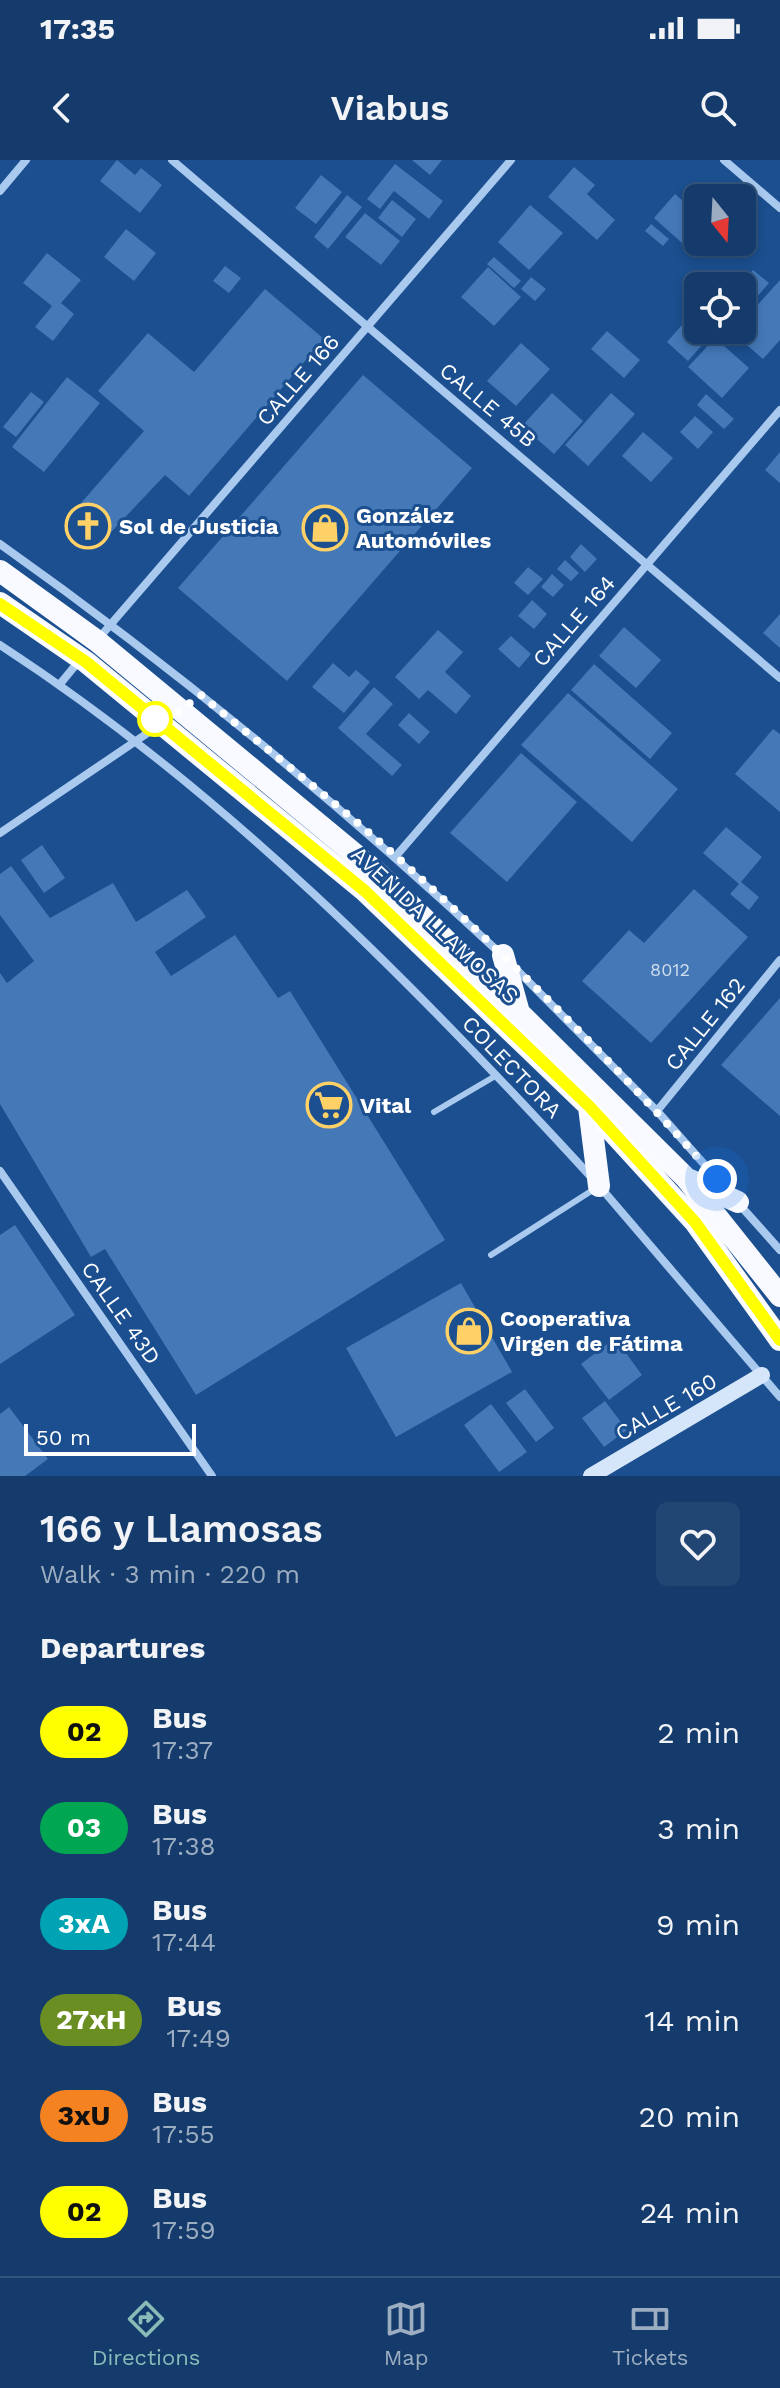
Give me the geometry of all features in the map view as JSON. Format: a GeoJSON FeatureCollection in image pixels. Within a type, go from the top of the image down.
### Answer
{"type":"FeatureCollection","features":[{"type":"Feature","properties":{"kind":"highway","name":"AVENIDA LLAMOSAS"},"geometry":{"type":"LineString","coordinates":[[0,571],[97,641],[380,875],[686,1178],[780,1296]]}},
{"type":"Feature","properties":{"kind":"highway","name":"AVENIDA LLAMOSAS"},"geometry":{"type":"LineString","coordinates":[[0,603],[81,659],[365,891],[589,1106],[695,1222],[780,1340]]}},
{"type":"Feature","properties":{"kind":"highway"},"geometry":{"type":"LineString","coordinates":[[503,955],[518,1010]]}},
{"type":"Feature","properties":{"kind":"highway"},"geometry":{"type":"LineString","coordinates":[[589,1106],[599,1186]]}},
{"type":"Feature","properties":{"kind":"highway"},"geometry":{"type":"LineString","coordinates":[[686,1178],[738,1202]]}},
{"type":"Feature","properties":{"kind":"main road","name":"CALLE 160"},"geometry":{"type":"LineString","coordinates":[[591,1476],[762,1375]]}},
{"type":"Feature","properties":{"kind":"street"},"geometry":{"type":"LineString","coordinates":[[0,191],[26,160]]}},
{"type":"Feature","properties":{"kind":"street","name":"CALLE 45B"},"geometry":{"type":"LineString","coordinates":[[172,160],[780,678]]}},
{"type":"Feature","properties":{"kind":"street","name":"CALLE 166"},"geometry":{"type":"LineString","coordinates":[[60,684],[511,160]]}},
{"type":"Feature","properties":{"kind":"street"},"geometry":{"type":"LineString","coordinates":[[724,160],[780,208]]}},
{"type":"Feature","properties":{"kind":"street","name":"CALLE 164"},"geometry":{"type":"LineString","coordinates":[[396,856],[780,410]]}},
{"type":"Feature","properties":{"kind":"street"},"geometry":{"type":"LineString","coordinates":[[0,544],[112,623],[396,856],[503,955],[657,1111],[780,1250]]}},
{"type":"Feature","properties":{"kind":"street","name":"COLECTORA"},"geometry":{"type":"LineString","coordinates":[[0,645],[137,740],[317,897],[497,1075],[599,1186],[780,1397]]}},
{"type":"Feature","properties":{"kind":"street"},"geometry":{"type":"LineString","coordinates":[[0,833],[201,695]]}},
{"type":"Feature","properties":{"kind":"street","name":"CALLE 162"},"geometry":{"type":"LineString","coordinates":[[657,1111],[780,960]]}},
{"type":"Feature","properties":{"kind":"street","name":"CALLE 43D"},"geometry":{"type":"LineString","coordinates":[[0,1171],[212,1476]]}},
{"type":"Feature","properties":{"kind":"lane"},"geometry":{"type":"LineString","coordinates":[[434,1112],[497,1075]]}},
{"type":"Feature","properties":{"kind":"lane"},"geometry":{"type":"LineString","coordinates":[[491,1255],[599,1186]]}},
{"type":"Feature","properties":{"kind":"building"},"geometry":{"type":"Polygon","coordinates":[[[117,160],[135,175],[141,168],[162,185],[140,213],[100,181],[117,160]]]}},
{"type":"Feature","properties":{"kind":"building"},"geometry":{"type":"Polygon","coordinates":[[[412,160],[442,160],[430,175],[412,160]]]}},
{"type":"Feature","properties":{"kind":"building"},"geometry":{"type":"Polygon","coordinates":[[[395,164],[443,201],[429,219],[394,191],[380,209],[367,199],[395,164]]]}},
{"type":"Feature","properties":{"kind":"building"},"geometry":{"type":"Polygon","coordinates":[[[574,167],[595,185],[587,194],[615,220],[597,240],[548,197],[574,167]]]}},
{"type":"Feature","properties":{"kind":"building"},"geometry":{"type":"Polygon","coordinates":[[[321,175],[342,192],[316,224],[295,208],[321,175]]]}},
{"type":"Feature","properties":{"kind":"building"},"geometry":{"type":"Polygon","coordinates":[[[675,194],[684,202],[684,241],[682,243],[654,218],[675,194]]]}},
{"type":"Feature","properties":{"kind":"building"},"geometry":{"type":"Polygon","coordinates":[[[347,195],[362,207],[328,249],[314,237],[347,195]]]}},
{"type":"Feature","properties":{"kind":"building"},"geometry":{"type":"Polygon","coordinates":[[[392,200],[416,219],[402,237],[378,218],[392,200]]]}},
{"type":"Feature","properties":{"kind":"building"},"geometry":{"type":"Polygon","coordinates":[[[530,205],[563,233],[529,270],[498,242],[530,205]]]}},
{"type":"Feature","properties":{"kind":"building"},"geometry":{"type":"Polygon","coordinates":[[[365,213],[400,241],[381,265],[345,237],[365,213]]]}},
{"type":"Feature","properties":{"kind":"building"},"geometry":{"type":"Polygon","coordinates":[[[651,224],[669,239],[663,246],[645,231],[651,224]]]}},
{"type":"Feature","properties":{"kind":"building"},"geometry":{"type":"Polygon","coordinates":[[[126,229],[156,253],[134,281],[104,257],[126,229]]]}},
{"type":"Feature","properties":{"kind":"building"},"geometry":{"type":"Polygon","coordinates":[[[47,253],[81,280],[61,303],[74,314],[53,341],[35,327],[52,306],[23,283],[47,253]]]}},
{"type":"Feature","properties":{"kind":"building"},"geometry":{"type":"Polygon","coordinates":[[[494,257],[521,281],[514,288],[487,264],[494,257]]]}},
{"type":"Feature","properties":{"kind":"building"},"geometry":{"type":"Polygon","coordinates":[[[225,266],[241,278],[229,293],[213,281],[225,266]]]}},
{"type":"Feature","properties":{"kind":"building"},"geometry":{"type":"Polygon","coordinates":[[[488,267],[521,297],[494,326],[461,297],[488,267]]]}},
{"type":"Feature","properties":{"kind":"building"},"geometry":{"type":"Polygon","coordinates":[[[756,272],[769,283],[756,298],[756,272]]]}},
{"type":"Feature","properties":{"kind":"building"},"geometry":{"type":"Polygon","coordinates":[[[531,277],[546,289],[535,301],[521,289],[531,277]]]}},
{"type":"Feature","properties":{"kind":"building"},"geometry":{"type":"Polygon","coordinates":[[[780,280],[780,340],[763,359],[746,344],[756,344],[756,307],[780,280]]]}},
{"type":"Feature","properties":{"kind":"building"},"geometry":{"type":"Polygon","coordinates":[[[265,289],[324,339],[189,496],[165,475],[98,546],[67,519],[144,431],[98,391],[148,333],[194,372],[265,289]]]}},
{"type":"Feature","properties":{"kind":"building"},"geometry":{"type":"Polygon","coordinates":[[[684,323],[684,344],[703,344],[688,361],[667,342],[684,323]]]}},
{"type":"Feature","properties":{"kind":"building"},"geometry":{"type":"Polygon","coordinates":[[[607,331],[640,360],[624,378],[591,349],[607,331]]]}},
{"type":"Feature","properties":{"kind":"building"},"geometry":{"type":"Polygon","coordinates":[[[521,343],[550,369],[516,406],[487,381],[521,343]]]}},
{"type":"Feature","properties":{"kind":"building"},"geometry":{"type":"Polygon","coordinates":[[[709,344],[722,344],[749,368],[722,398],[688,367],[709,344]]]}},
{"type":"Feature","properties":{"kind":"building","name":"González Automóviles"},"geometry":{"type":"Polygon","coordinates":[[[363,375],[472,468],[287,681],[178,588],[363,375]]]}},
{"type":"Feature","properties":{"kind":"building"},"geometry":{"type":"Polygon","coordinates":[[[67,377],[100,403],[44,472],[12,447],[67,377]]]}},
{"type":"Feature","properties":{"kind":"building"},"geometry":{"type":"Polygon","coordinates":[[[31,392],[44,402],[16,437],[3,427],[31,392]]]}},
{"type":"Feature","properties":{"kind":"building"},"geometry":{"type":"Polygon","coordinates":[[[552,393],[583,421],[554,454],[522,426],[552,393]]]}},
{"type":"Feature","properties":{"kind":"building"},"geometry":{"type":"Polygon","coordinates":[[[611,393],[635,414],[588,466],[565,445],[611,393]]]}},
{"type":"Feature","properties":{"kind":"building"},"geometry":{"type":"Polygon","coordinates":[[[706,394],[734,419],[724,429],[697,405],[706,394]]]}},
{"type":"Feature","properties":{"kind":"building"},"geometry":{"type":"Polygon","coordinates":[[[695,416],[713,432],[698,449],[680,432],[695,416]]]}},
{"type":"Feature","properties":{"kind":"building"},"geometry":{"type":"Polygon","coordinates":[[[643,432],[673,458],[651,482],[622,456],[643,432]]]}},
{"type":"Feature","properties":{"kind":"building"},"geometry":{"type":"Polygon","coordinates":[[[780,452],[780,483],[765,470],[780,452]]]}},
{"type":"Feature","properties":{"kind":"building"},"geometry":{"type":"Polygon","coordinates":[[[581,544],[597,559],[585,572],[570,557],[581,544]]]}},
{"type":"Feature","properties":{"kind":"building"},"geometry":{"type":"Polygon","coordinates":[[[565,560],[579,573],[571,581],[557,569],[565,560]]]}},
{"type":"Feature","properties":{"kind":"building"},"geometry":{"type":"Polygon","coordinates":[[[528,567],[543,579],[528,595],[514,583],[528,567]]]}},
{"type":"Feature","properties":{"kind":"building"},"geometry":{"type":"Polygon","coordinates":[[[552,574],[564,585],[553,597],[541,587],[552,574]]]}},
{"type":"Feature","properties":{"kind":"building"},"geometry":{"type":"Polygon","coordinates":[[[532,600],[547,614],[534,629],[518,616],[532,600]]]}},
{"type":"Feature","properties":{"kind":"building"},"geometry":{"type":"Polygon","coordinates":[[[780,614],[780,648],[763,633],[780,614]]]}},
{"type":"Feature","properties":{"kind":"building"},"geometry":{"type":"Polygon","coordinates":[[[624,627],[661,660],[636,688],[599,656],[624,627]]]}},
{"type":"Feature","properties":{"kind":"building"},"geometry":{"type":"Polygon","coordinates":[[[438,630],[463,652],[445,672],[471,696],[456,714],[428,690],[419,699],[395,677],[438,630]]]}},
{"type":"Feature","properties":{"kind":"building"},"geometry":{"type":"Polygon","coordinates":[[[511,636],[531,654],[519,668],[498,649],[511,636]]]}},
{"type":"Feature","properties":{"kind":"building"},"geometry":{"type":"Polygon","coordinates":[[[333,663],[349,677],[356,670],[370,682],[344,713],[312,687],[333,663]]]}},
{"type":"Feature","properties":{"kind":"building"},"geometry":{"type":"Polygon","coordinates":[[[594,664],[672,733],[650,759],[571,690],[594,664]]]}},
{"type":"Feature","properties":{"kind":"building"},"geometry":{"type":"Polygon","coordinates":[[[374,687],[393,704],[366,734],[402,765],[392,776],[338,728],[374,687]]]}},
{"type":"Feature","properties":{"kind":"building"},"geometry":{"type":"Polygon","coordinates":[[[568,693],[678,789],[632,842],[521,745],[568,693]]]}},
{"type":"Feature","properties":{"kind":"building"},"geometry":{"type":"Polygon","coordinates":[[[409,713],[430,732],[419,744],[398,725],[409,713]]]}},
{"type":"Feature","properties":{"kind":"building"},"geometry":{"type":"Polygon","coordinates":[[[773,729],[780,734],[780,812],[735,774],[773,729]]]}},
{"type":"Feature","properties":{"kind":"building"},"geometry":{"type":"Polygon","coordinates":[[[521,753],[577,802],[507,882],[450,833],[521,753]]]}},
{"type":"Feature","properties":{"kind":"building"},"geometry":{"type":"Polygon","coordinates":[[[726,827],[762,857],[741,882],[759,897],[749,910],[730,894],[739,884],[703,853],[726,827]]]}},
{"type":"Feature","properties":{"kind":"building"},"geometry":{"type":"Polygon","coordinates":[[[42,845],[65,878],[44,893],[21,860],[42,845]]]}},
{"type":"Feature","properties":{"kind":"building"},"geometry":{"type":"Polygon","coordinates":[[[11,866],[50,918],[113,883],[136,922],[187,890],[206,917],[155,952],[171,976],[235,935],[278,998],[290,991],[445,1240],[196,1395],[105,1249],[91,1257],[0,1104],[0,973],[7,983],[34,961],[0,915],[0,874],[11,866]]]}},
{"type":"Feature","properties":{"kind":"building"},"geometry":{"type":"Polygon","coordinates":[[[694,889],[748,937],[651,1043],[582,981],[629,930],[644,943],[694,889]]]}},
{"type":"Feature","properties":{"kind":"building"},"geometry":{"type":"Polygon","coordinates":[[[780,998],[780,1116],[721,1065],[780,998]]]}},
{"type":"Feature","properties":{"kind":"building"},"geometry":{"type":"Polygon","coordinates":[[[15,1225],[75,1315],[0,1364],[0,1235],[15,1225]]]}},
{"type":"Feature","properties":{"kind":"building"},"geometry":{"type":"Polygon","coordinates":[[[461,1283],[512,1372],[396,1437],[346,1348],[461,1283]]]}},
{"type":"Feature","properties":{"kind":"building"},"geometry":{"type":"Polygon","coordinates":[[[615,1338],[642,1375],[609,1400],[581,1364],[615,1338]]]}},
{"type":"Feature","properties":{"kind":"building"},"geometry":{"type":"Polygon","coordinates":[[[525,1389],[554,1428],[536,1442],[506,1403],[525,1389]]]}},
{"type":"Feature","properties":{"kind":"building"},"geometry":{"type":"Polygon","coordinates":[[[605,1401],[627,1430],[604,1447],[582,1418],[605,1401]]]}},
{"type":"Feature","properties":{"kind":"building"},"geometry":{"type":"Polygon","coordinates":[[[491,1404],[527,1452],[499,1472],[464,1425],[491,1404]]]}},
{"type":"Feature","properties":{"kind":"building"},"geometry":{"type":"Polygon","coordinates":[[[9,1407],[48,1459],[25,1476],[0,1476],[0,1414],[9,1407]]]}},
{"type":"Feature","properties":{"kind":"bus line","name":"02"},"geometry":{"type":"LineString","coordinates":[[0,604],[86,662],[365,891],[589,1106],[695,1222],[780,1340]]}},
{"type":"Feature","properties":{"kind":"place","name":"Sol de Justicia"},"geometry":{"type":"Point","coordinates":[88,526]}},
{"type":"Feature","properties":{"kind":"place","name":"González Automóviles"},"geometry":{"type":"Point","coordinates":[325,528]}},
{"type":"Feature","properties":{"kind":"place","name":"Vital"},"geometry":{"type":"Point","coordinates":[329,1105]}},
{"type":"Feature","properties":{"kind":"place","name":"Cooperativa Virgen de Fátima"},"geometry":{"type":"Point","coordinates":[469,1331]}},
{"type":"Feature","properties":{"kind":"route"},"geometry":{"type":"LineString","coordinates":[[155,719],[161,724],[201,695],[396,856],[503,955],[657,1111],[717,1179]]}}]}
